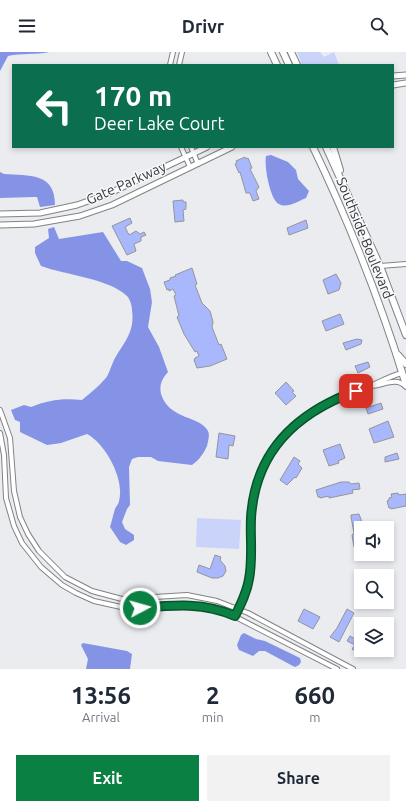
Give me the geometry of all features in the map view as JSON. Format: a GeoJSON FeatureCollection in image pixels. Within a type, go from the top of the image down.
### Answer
{"type":"FeatureCollection","features":[{"type":"Feature","properties":{"kind":"highway"},"geometry":{"type":"LineString","coordinates":[[271,52],[277,64]]}},
{"type":"Feature","properties":{"kind":"highway"},"geometry":{"type":"LineString","coordinates":[[283,52],[289,64]]}},
{"type":"Feature","properties":{"kind":"highway"},"geometry":{"type":"LineString","coordinates":[[291,52],[297,64]]}},
{"type":"Feature","properties":{"kind":"highway","name":"Southside Boulevard"},"geometry":{"type":"LineString","coordinates":[[313,148],[354,239],[404,373],[406,386]]}},
{"type":"Feature","properties":{"kind":"highway","name":"Southside Boulevard"},"geometry":{"type":"LineString","coordinates":[[326,148],[380,266],[406,335]]}},
{"type":"Feature","properties":{"kind":"highway"},"geometry":{"type":"LineString","coordinates":[[333,148],[343,184]]}},
{"type":"Feature","properties":{"kind":"highway"},"geometry":{"type":"LineString","coordinates":[[394,349],[406,364]]}},
{"type":"Feature","properties":{"kind":"main road"},"geometry":{"type":"LineString","coordinates":[[394,76],[406,75]]}},
{"type":"Feature","properties":{"kind":"main road"},"geometry":{"type":"LineString","coordinates":[[394,84],[406,83]]}},
{"type":"Feature","properties":{"kind":"main road","name":"Gate Parkway"},"geometry":{"type":"LineString","coordinates":[[0,214],[40,213],[77,205],[108,194],[205,148]]}},
{"type":"Feature","properties":{"kind":"main road","name":"Gate Parkway"},"geometry":{"type":"LineString","coordinates":[[0,225],[34,224],[80,216],[112,205],[230,148]]}},
{"type":"Feature","properties":{"kind":"street"},"geometry":{"type":"LineString","coordinates":[[170,64],[173,52]]}},
{"type":"Feature","properties":{"kind":"street"},"geometry":{"type":"LineString","coordinates":[[179,64],[182,52]]}},
{"type":"Feature","properties":{"kind":"street"},"geometry":{"type":"LineString","coordinates":[[182,148],[190,167]]}},
{"type":"Feature","properties":{"kind":"street"},"geometry":{"type":"LineString","coordinates":[[191,148],[198,164]]}},
{"type":"Feature","properties":{"kind":"street"},"geometry":{"type":"LineString","coordinates":[[380,266],[406,264]]}},
{"type":"Feature","properties":{"kind":"street"},"geometry":{"type":"LineString","coordinates":[[235,616],[245,594],[250,578],[251,519],[253,498],[259,477],[270,456],[284,436],[307,415],[330,401],[370,386],[379,381],[404,373]]}},
{"type":"Feature","properties":{"kind":"street"},"geometry":{"type":"LineString","coordinates":[[370,386],[397,381],[402,382],[406,386]]}},
{"type":"Feature","properties":{"kind":"street"},"geometry":{"type":"LineString","coordinates":[[0,410],[10,438],[14,491],[19,513],[33,542],[44,557],[65,577],[72,582],[92,591],[122,599],[187,595],[217,601],[239,609],[353,669]]}},
{"type":"Feature","properties":{"kind":"street"},"geometry":{"type":"LineString","coordinates":[[0,433],[4,455],[6,492],[10,513],[22,543],[40,566],[61,584],[94,601],[121,607],[140,608],[176,604],[195,605],[216,609],[235,616],[337,669]]}},
{"type":"Feature","properties":{"kind":"street"},"geometry":{"type":"LineString","coordinates":[[6,492],[14,491]]}},
{"type":"Feature","properties":{"kind":"street"},"geometry":{"type":"LineString","coordinates":[[61,584],[65,577]]}},
{"type":"Feature","properties":{"kind":"street"},"geometry":{"type":"LineString","coordinates":[[67,588],[72,582]]}},
{"type":"Feature","properties":{"kind":"street"},"geometry":{"type":"LineString","coordinates":[[314,657],[318,650]]}},
{"type":"Feature","properties":{"kind":"shaded area"},"geometry":{"type":"Polygon","coordinates":[[[297,52],[320,52],[324,57],[334,52],[339,64],[302,64],[297,52]]]}},
{"type":"Feature","properties":{"kind":"shaded area"},"geometry":{"type":"Polygon","coordinates":[[[197,518],[241,520],[239,549],[196,547],[197,518]]]}},
{"type":"Feature","properties":{"kind":"water"},"geometry":{"type":"Polygon","coordinates":[[[0,52],[49,52],[8,56],[0,71],[0,52]]]}},
{"type":"Feature","properties":{"kind":"water"},"geometry":{"type":"Polygon","coordinates":[[[271,155],[288,162],[296,170],[298,179],[309,191],[306,198],[285,206],[276,201],[270,190],[266,167],[266,156],[271,155]]]}},
{"type":"Feature","properties":{"kind":"water"},"geometry":{"type":"Polygon","coordinates":[[[0,172],[4,174],[31,176],[45,181],[51,187],[54,194],[55,205],[40,207],[37,197],[0,198],[0,172]]]}},
{"type":"Feature","properties":{"kind":"water"},"geometry":{"type":"Polygon","coordinates":[[[54,227],[59,239],[103,232],[121,261],[127,261],[142,268],[150,289],[152,302],[148,327],[159,347],[168,372],[164,377],[160,388],[161,394],[171,409],[204,426],[209,433],[206,449],[199,459],[192,465],[158,461],[151,457],[138,457],[132,459],[129,467],[130,505],[122,522],[125,529],[134,535],[134,540],[126,545],[120,542],[110,527],[115,509],[119,502],[119,483],[117,473],[101,446],[87,434],[61,443],[47,445],[20,432],[20,422],[15,420],[11,410],[24,405],[31,407],[56,400],[82,400],[97,387],[109,373],[114,360],[128,337],[132,325],[131,303],[127,296],[119,290],[98,281],[41,266],[35,253],[35,247],[49,238],[48,229],[54,227]]]}},
{"type":"Feature","properties":{"kind":"water"},"geometry":{"type":"Polygon","coordinates":[[[244,633],[256,639],[265,641],[300,658],[301,662],[295,667],[265,651],[259,651],[253,656],[239,650],[237,645],[241,635],[244,633]]]}},
{"type":"Feature","properties":{"kind":"water"},"geometry":{"type":"Polygon","coordinates":[[[83,643],[127,651],[132,654],[130,669],[86,669],[88,659],[81,645],[83,643]]]}},
{"type":"Feature","properties":{"kind":"building"},"geometry":{"type":"Polygon","coordinates":[[[245,157],[246,159],[248,158],[252,168],[250,169],[259,187],[256,191],[259,199],[253,201],[250,193],[246,193],[240,172],[239,173],[235,164],[237,163],[236,161],[245,157]]]}},
{"type":"Feature","properties":{"kind":"building"},"geometry":{"type":"Polygon","coordinates":[[[183,200],[183,202],[186,202],[186,209],[183,210],[184,221],[175,222],[173,201],[183,200]]]}},
{"type":"Feature","properties":{"kind":"building"},"geometry":{"type":"Polygon","coordinates":[[[130,218],[132,223],[125,227],[129,235],[136,231],[140,234],[144,232],[146,235],[141,237],[141,241],[134,244],[136,251],[127,255],[112,226],[130,218]]]}},
{"type":"Feature","properties":{"kind":"building"},"geometry":{"type":"Polygon","coordinates":[[[306,220],[308,228],[289,235],[287,228],[306,220]]]}},
{"type":"Feature","properties":{"kind":"building"},"geometry":{"type":"Polygon","coordinates":[[[192,268],[197,284],[195,285],[202,303],[210,311],[213,322],[212,327],[219,345],[221,344],[227,359],[210,366],[197,368],[194,360],[199,356],[184,334],[177,317],[179,316],[174,296],[176,295],[173,289],[169,291],[169,289],[167,290],[164,282],[170,280],[170,278],[176,276],[175,275],[192,268]]]}},
{"type":"Feature","properties":{"kind":"building"},"geometry":{"type":"Polygon","coordinates":[[[336,274],[341,283],[339,290],[328,294],[323,280],[336,274]]]}},
{"type":"Feature","properties":{"kind":"building"},"geometry":{"type":"Polygon","coordinates":[[[340,314],[344,324],[326,331],[322,321],[340,314]]]}},
{"type":"Feature","properties":{"kind":"building"},"geometry":{"type":"Polygon","coordinates":[[[357,339],[362,340],[361,344],[346,350],[343,343],[357,339]]]}},
{"type":"Feature","properties":{"kind":"building"},"geometry":{"type":"Polygon","coordinates":[[[368,362],[370,367],[358,373],[355,366],[368,362]]]}},
{"type":"Feature","properties":{"kind":"building"},"geometry":{"type":"Polygon","coordinates":[[[286,382],[294,391],[292,392],[296,396],[286,405],[275,393],[286,382]]]}},
{"type":"Feature","properties":{"kind":"building"},"geometry":{"type":"Polygon","coordinates":[[[381,403],[383,409],[368,414],[366,408],[381,403]]]}},
{"type":"Feature","properties":{"kind":"building"},"geometry":{"type":"Polygon","coordinates":[[[388,421],[394,437],[374,443],[369,429],[388,421]]]}},
{"type":"Feature","properties":{"kind":"building"},"geometry":{"type":"Polygon","coordinates":[[[219,433],[235,436],[233,446],[229,445],[228,459],[216,457],[219,433]]]}},
{"type":"Feature","properties":{"kind":"building"},"geometry":{"type":"Polygon","coordinates":[[[340,444],[345,458],[338,461],[339,463],[329,466],[323,450],[340,444]]]}},
{"type":"Feature","properties":{"kind":"building"},"geometry":{"type":"Polygon","coordinates":[[[397,453],[399,459],[385,462],[385,457],[397,453]]]}},
{"type":"Feature","properties":{"kind":"building"},"geometry":{"type":"Polygon","coordinates":[[[294,457],[300,461],[298,464],[302,468],[296,478],[295,477],[287,485],[280,480],[294,457]]]}},
{"type":"Feature","properties":{"kind":"building"},"geometry":{"type":"Polygon","coordinates":[[[341,482],[349,482],[351,484],[359,483],[360,489],[352,490],[353,493],[329,498],[329,496],[318,497],[316,490],[341,482]]]}},
{"type":"Feature","properties":{"kind":"building"},"geometry":{"type":"Polygon","coordinates":[[[398,493],[399,495],[406,494],[406,506],[391,509],[389,508],[387,501],[392,497],[391,494],[398,493]]]}},
{"type":"Feature","properties":{"kind":"building"},"geometry":{"type":"Polygon","coordinates":[[[359,514],[362,521],[354,521],[354,533],[351,517],[351,515],[359,514]]]}},
{"type":"Feature","properties":{"kind":"building"},"geometry":{"type":"Polygon","coordinates":[[[354,533],[354,547],[352,535],[354,533]]]}},
{"type":"Feature","properties":{"kind":"building"},"geometry":{"type":"Polygon","coordinates":[[[215,555],[221,557],[220,560],[225,566],[226,571],[223,576],[212,578],[197,572],[199,565],[210,569],[215,555]]]}},
{"type":"Feature","properties":{"kind":"building"},"geometry":{"type":"Polygon","coordinates":[[[304,609],[320,617],[313,629],[298,621],[304,609]]]}},
{"type":"Feature","properties":{"kind":"building"},"geometry":{"type":"Polygon","coordinates":[[[347,609],[354,613],[339,642],[330,637],[337,628],[347,609]]]}},
{"type":"Feature","properties":{"kind":"building"},"geometry":{"type":"Polygon","coordinates":[[[350,636],[354,638],[354,644],[347,641],[350,636]]]}},
{"type":"Feature","properties":{"kind":"route"},"geometry":{"type":"LineString","coordinates":[[140,608],[176,604],[195,605],[224,611],[235,616],[245,594],[250,578],[251,519],[253,498],[264,466],[276,446],[299,421],[317,408],[356,391]]}}]}
